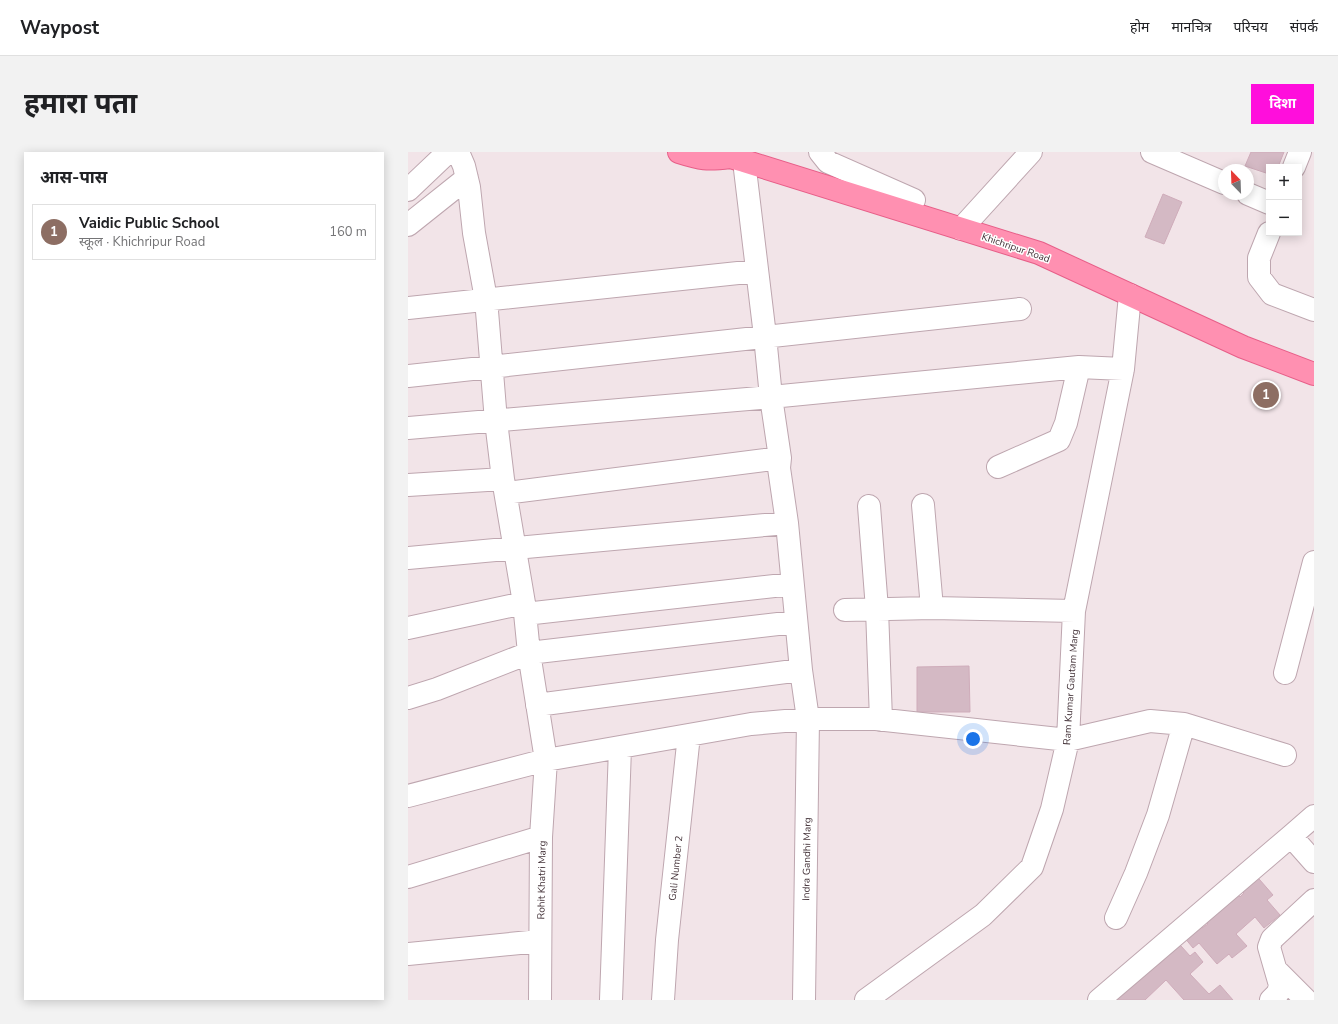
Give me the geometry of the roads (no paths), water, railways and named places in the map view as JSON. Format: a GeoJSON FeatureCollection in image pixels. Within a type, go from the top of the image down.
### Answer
{"type":"FeatureCollection","features":[{"type":"Feature","properties":{"kind":"main road","name":"Khichripur Road"},"geometry":{"type":"LineString","coordinates":[[679,152],[699,159],[732,157],[1039,253],[1243,347],[1314,374]]}},
{"type":"Feature","properties":{"kind":"street"},"geometry":{"type":"LineString","coordinates":[[408,190],[448,152]]}},
{"type":"Feature","properties":{"kind":"street","name":"Rohit Khatri Marg"},"geometry":{"type":"LineString","coordinates":[[458,152],[467,178],[472,206],[474,233],[486,299],[496,421],[504,486],[515,549],[529,653],[546,760],[541,836],[540,1000]]}},
{"type":"Feature","properties":{"kind":"street"},"geometry":{"type":"LineString","coordinates":[[820,152],[828,162],[914,200]]}},
{"type":"Feature","properties":{"kind":"street"},"geometry":{"type":"LineString","coordinates":[[961,229],[1031,152]]}},
{"type":"Feature","properties":{"kind":"street"},"geometry":{"type":"LineString","coordinates":[[1152,152],[1218,180]]}},
{"type":"Feature","properties":{"kind":"street"},"geometry":{"type":"LineString","coordinates":[[1295,164],[1300,152]]}},
{"type":"Feature","properties":{"kind":"street","name":"Indra Gandhi Marg"},"geometry":{"type":"LineString","coordinates":[[732,157],[757,271],[771,397],[780,458],[779,468],[787,523],[795,622],[808,718],[804,1000]]}},
{"type":"Feature","properties":{"kind":"street"},"geometry":{"type":"LineString","coordinates":[[408,225],[467,178]]}},
{"type":"Feature","properties":{"kind":"street"},"geometry":{"type":"LineString","coordinates":[[1254,197],[1266,202]]}},
{"type":"Feature","properties":{"kind":"street"},"geometry":{"type":"LineString","coordinates":[[1268,236],[1260,258],[1259,277],[1272,294],[1314,310]]}},
{"type":"Feature","properties":{"kind":"street"},"geometry":{"type":"LineString","coordinates":[[408,308],[757,271]]}},
{"type":"Feature","properties":{"kind":"street","name":"Ram Kumar Gautam Marg"},"geometry":{"type":"LineString","coordinates":[[866,1000],[983,915],[1032,867],[1052,809],[1068,740],[1074,611],[1123,369],[1130,295]]}},
{"type":"Feature","properties":{"kind":"street"},"geometry":{"type":"LineString","coordinates":[[408,376],[1020,309]]}},
{"type":"Feature","properties":{"kind":"street"},"geometry":{"type":"LineString","coordinates":[[998,467],[1059,440],[1066,423],[1080,367]]}},
{"type":"Feature","properties":{"kind":"street"},"geometry":{"type":"LineString","coordinates":[[408,428],[771,397],[1080,367],[1123,369]]}},
{"type":"Feature","properties":{"kind":"street"},"geometry":{"type":"LineString","coordinates":[[408,485],[504,486],[780,458]]}},
{"type":"Feature","properties":{"kind":"street"},"geometry":{"type":"LineString","coordinates":[[923,505],[932,608]]}},
{"type":"Feature","properties":{"kind":"street"},"geometry":{"type":"LineString","coordinates":[[869,506],[877,609],[881,720]]}},
{"type":"Feature","properties":{"kind":"street"},"geometry":{"type":"LineString","coordinates":[[408,558],[787,523]]}},
{"type":"Feature","properties":{"kind":"street"},"geometry":{"type":"LineString","coordinates":[[1284,673],[1314,562]]}},
{"type":"Feature","properties":{"kind":"street"},"geometry":{"type":"LineString","coordinates":[[408,628],[524,608],[792,584]]}},
{"type":"Feature","properties":{"kind":"street"},"geometry":{"type":"LineString","coordinates":[[845,610],[932,608],[1074,611]]}},
{"type":"Feature","properties":{"kind":"street"},"geometry":{"type":"LineString","coordinates":[[408,698],[437,689],[529,653],[795,622]]}},
{"type":"Feature","properties":{"kind":"street"},"geometry":{"type":"LineString","coordinates":[[537,705],[801,670]]}},
{"type":"Feature","properties":{"kind":"street"},"geometry":{"type":"LineString","coordinates":[[408,796],[546,760],[752,724],[808,718],[881,720],[1068,740],[1150,721],[1184,724],[1285,755]]}},
{"type":"Feature","properties":{"kind":"street"},"geometry":{"type":"LineString","coordinates":[[1116,918],[1136,873],[1158,815],[1184,724]]}},
{"type":"Feature","properties":{"kind":"street","name":"Gali Number 2"},"geometry":{"type":"LineString","coordinates":[[663,1000],[689,735]]}},
{"type":"Feature","properties":{"kind":"street"},"geometry":{"type":"LineString","coordinates":[[612,1000],[620,748]]}},
{"type":"Feature","properties":{"kind":"street"},"geometry":{"type":"LineString","coordinates":[[1099,1000],[1314,816]]}},
{"type":"Feature","properties":{"kind":"street"},"geometry":{"type":"LineString","coordinates":[[408,877],[541,836]]}},
{"type":"Feature","properties":{"kind":"street"},"geometry":{"type":"LineString","coordinates":[[1291,836],[1314,862]]}},
{"type":"Feature","properties":{"kind":"street"},"geometry":{"type":"LineString","coordinates":[[1271,1000],[1278,993],[1280,985],[1269,947],[1272,939],[1314,900]]}},
{"type":"Feature","properties":{"kind":"street"},"geometry":{"type":"LineString","coordinates":[[408,954],[540,941]]}},
{"type":"Feature","properties":{"kind":"street"},"geometry":{"type":"LineString","coordinates":[[1276,970],[1306,1000]]}},
{"type":"Feature","properties":{"kind":"place","name":"Vaidic Public School"},"geometry":{"type":"Point","coordinates":[1266,395]}}]}
